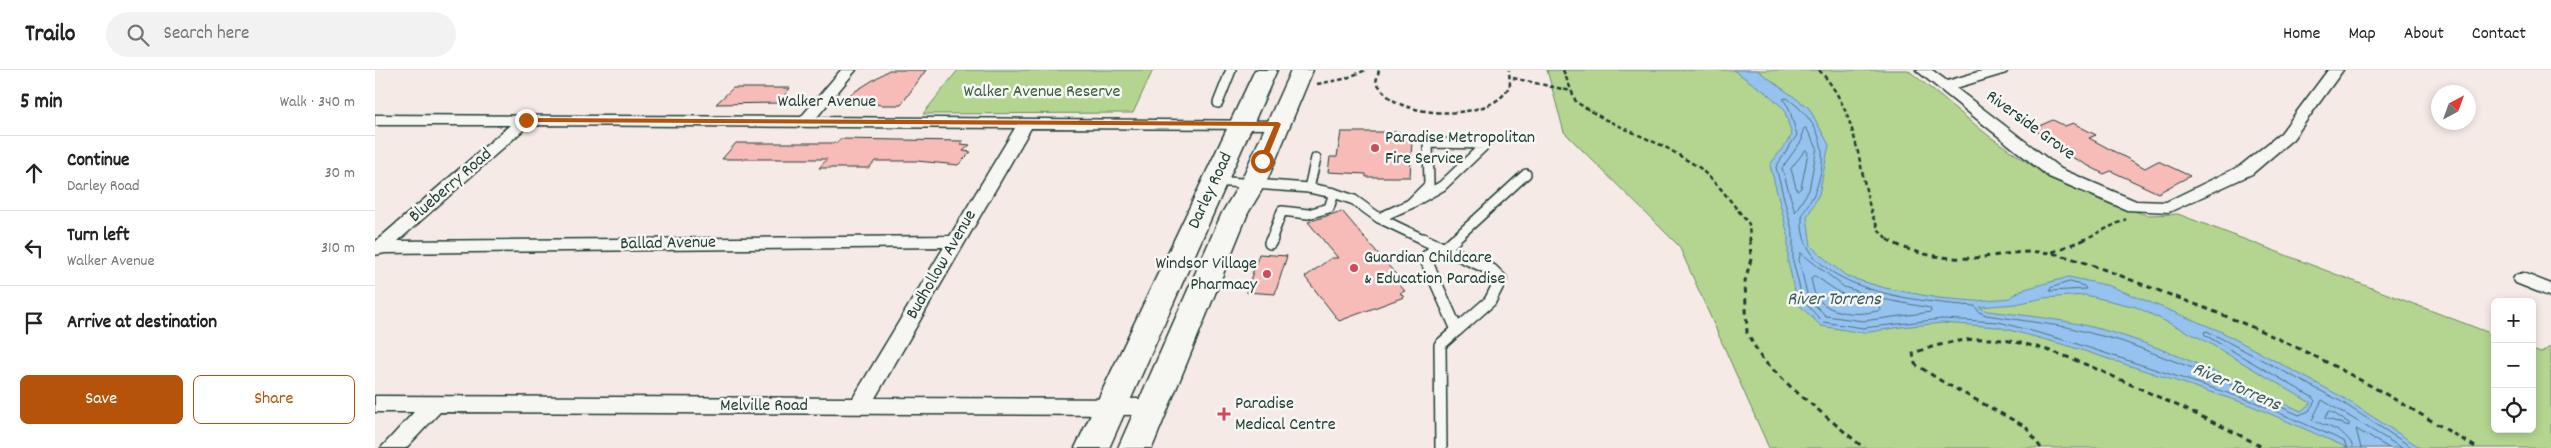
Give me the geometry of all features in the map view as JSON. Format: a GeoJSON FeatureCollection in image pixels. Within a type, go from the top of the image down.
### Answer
{"type":"FeatureCollection","features":[{"type":"Feature","properties":{"kind":"main road","name":"Darley Road"},"geometry":{"type":"LineString","coordinates":[[1092,448],[1266,70]]}},
{"type":"Feature","properties":{"kind":"main road","name":"Darley Road"},"geometry":{"type":"LineString","coordinates":[[1135,448],[1235,213],[1253,183],[1278,124],[1306,78]]}},
{"type":"Feature","properties":{"kind":"street"},"geometry":{"type":"LineString","coordinates":[[805,122],[849,70]]}},
{"type":"Feature","properties":{"kind":"street","name":"Riverside Grove"},"geometry":{"type":"LineString","coordinates":[[1923,70],[2055,173],[2133,206],[2169,207],[2246,170],[2287,136],[2336,70]]}},
{"type":"Feature","properties":{"kind":"street"},"geometry":{"type":"LineString","coordinates":[[1944,87],[2001,70]]}},
{"type":"Feature","properties":{"kind":"street","name":"Walker Avenue"},"geometry":{"type":"LineString","coordinates":[[375,120],[1278,124]]}},
{"type":"Feature","properties":{"kind":"street","name":"Blueberry Road"},"geometry":{"type":"LineString","coordinates":[[378,249],[526,120]]}},
{"type":"Feature","properties":{"kind":"street","name":"Budhollow Avenue"},"geometry":{"type":"LineString","coordinates":[[859,407],[1025,124]]}},
{"type":"Feature","properties":{"kind":"street","name":"Ballad Avenue"},"geometry":{"type":"LineString","coordinates":[[378,249],[955,241]]}},
{"type":"Feature","properties":{"kind":"street"},"geometry":{"type":"LineString","coordinates":[[2523,279],[2551,291]]}},
{"type":"Feature","properties":{"kind":"street","name":"Melville Road"},"geometry":{"type":"LineString","coordinates":[[375,404],[1153,407]]}},
{"type":"Feature","properties":{"kind":"street"},"geometry":{"type":"LineString","coordinates":[[392,448],[435,404]]}},
{"type":"Feature","properties":{"kind":"lane"},"geometry":{"type":"LineString","coordinates":[[1218,103],[1231,70]]}},
{"type":"Feature","properties":{"kind":"lane"},"geometry":{"type":"LineString","coordinates":[[1379,218],[1425,199],[1442,186],[1486,144],[1429,143],[1429,185],[1410,204]]}},
{"type":"Feature","properties":{"kind":"lane"},"geometry":{"type":"LineString","coordinates":[[1309,188],[1316,158]]}},
{"type":"Feature","properties":{"kind":"lane"},"geometry":{"type":"LineString","coordinates":[[1457,330],[1425,258],[1441,247],[1526,174]]}},
{"type":"Feature","properties":{"kind":"lane"},"geometry":{"type":"LineString","coordinates":[[1215,181],[1309,188],[1335,193],[1354,200],[1379,218],[1492,270],[1501,280],[1500,289],[1495,296],[1440,345],[1441,448]]}},
{"type":"Feature","properties":{"kind":"lane"},"geometry":{"type":"LineString","coordinates":[[1270,243],[1282,211],[1308,214],[1329,208],[1335,193]]}},
{"type":"Feature","properties":{"kind":"path"},"geometry":{"type":"LineString","coordinates":[[1306,78],[1344,79],[1366,70]]}},
{"type":"Feature","properties":{"kind":"path"},"geometry":{"type":"LineString","coordinates":[[1379,70],[1376,82],[1381,93],[1394,102],[1406,107],[1435,113],[1459,112],[1481,107],[1499,100],[1509,89],[1513,78],[1509,70]]}},
{"type":"Feature","properties":{"kind":"path"},"geometry":{"type":"LineString","coordinates":[[1563,70],[1576,102],[1604,119],[1667,148],[1699,168],[1721,189],[1749,224],[1751,259],[1745,281],[1747,333],[1762,359],[1793,389],[1864,448]]}},
{"type":"Feature","properties":{"kind":"path"},"geometry":{"type":"LineString","coordinates":[[1819,70],[1831,80],[1842,96],[1856,144],[1875,226],[1887,239],[1899,247],[1926,253],[1972,258],[2022,250],[2051,252],[2256,328],[2413,410],[2477,448]]}},
{"type":"Feature","properties":{"kind":"path"},"geometry":{"type":"LineString","coordinates":[[1513,78],[1572,91]]}},
{"type":"Feature","properties":{"kind":"path"},"geometry":{"type":"LineString","coordinates":[[2051,252],[2098,234],[2131,215],[2133,206]]}},
{"type":"Feature","properties":{"kind":"path"},"geometry":{"type":"LineString","coordinates":[[2041,448],[2026,427],[1943,382],[1915,364],[1913,353],[1933,344],[1975,338],[2018,342],[2061,352],[2219,424],[2265,448]]}},
{"type":"Feature","properties":{"kind":"green space","name":"Walker Avenue Reserve"},"geometry":{"type":"Polygon","coordinates":[[[958,70],[1153,70],[1133,113],[923,114],[958,70]]]}},
{"type":"Feature","properties":{"kind":"green space"},"geometry":{"type":"Polygon","coordinates":[[[1547,70],[1908,70],[1989,136],[2043,173],[2102,201],[2147,215],[2178,214],[2491,333],[2491,433],[2536,433],[2536,351],[2541,353],[2551,346],[2551,448],[1769,448],[1679,246],[1564,132],[1547,70]]]}},
{"type":"Feature","properties":{"kind":"water","name":"River Torrens"},"geometry":{"type":"Polygon","coordinates":[[[1733,70],[1757,70],[1809,108],[1829,145],[1819,194],[1807,217],[1811,246],[1848,277],[1885,288],[1938,298],[1975,301],[2010,298],[2021,290],[2069,277],[2110,286],[2220,331],[2342,397],[2421,448],[2348,448],[2250,405],[2069,346],[1998,327],[1942,323],[1863,333],[1821,326],[1798,304],[1788,262],[1788,235],[1770,165],[1792,135],[1784,109],[1768,94],[1733,70]],[[2085,295],[2044,298],[2016,304],[1979,307],[1987,311],[2055,320],[2096,328],[2175,355],[2301,411],[2311,403],[2202,339],[2136,307],[2085,295]]]}},
{"type":"Feature","properties":{"kind":"building"},"geometry":{"type":"Polygon","coordinates":[[[889,70],[926,70],[901,105],[881,105],[846,97],[889,70]]]}},
{"type":"Feature","properties":{"kind":"building"},"geometry":{"type":"Polygon","coordinates":[[[733,88],[790,88],[779,103],[716,104],[733,88]]]}},
{"type":"Feature","properties":{"kind":"building"},"geometry":{"type":"Polygon","coordinates":[[[2053,120],[2065,126],[2073,123],[2096,135],[2089,138],[2145,168],[2158,161],[2190,176],[2158,193],[2111,171],[2104,174],[2066,154],[2073,151],[2032,129],[2053,120]]]}},
{"type":"Feature","properties":{"kind":"building","name":"Paradise Metropolitan Fire Service"},"geometry":{"type":"Polygon","coordinates":[[[1341,132],[1400,132],[1400,140],[1412,140],[1410,177],[1366,177],[1366,174],[1328,172],[1330,157],[1337,157],[1341,132]]]}},
{"type":"Feature","properties":{"kind":"building"},"geometry":{"type":"Polygon","coordinates":[[[840,139],[963,141],[961,144],[970,145],[963,151],[971,152],[958,165],[917,161],[875,161],[869,168],[819,168],[827,159],[722,159],[736,143],[837,143],[840,139]]]}},
{"type":"Feature","properties":{"kind":"building","name":"Guardian Childcare & Education Paradise"},"geometry":{"type":"Polygon","coordinates":[[[1342,211],[1399,278],[1394,279],[1405,291],[1400,293],[1404,297],[1339,321],[1305,277],[1331,258],[1338,258],[1308,222],[1342,211]]]}},
{"type":"Feature","properties":{"kind":"building","name":"Windsor Village Pharmacy"},"geometry":{"type":"Polygon","coordinates":[[[1259,254],[1287,256],[1275,294],[1246,292],[1259,254]]]}},
{"type":"Feature","properties":{"kind":"place","name":"Paradise Metropolitan Fire Service"},"geometry":{"type":"Point","coordinates":[1375,148]}},
{"type":"Feature","properties":{"kind":"place","name":"Guardian Childcare & Education Paradise"},"geometry":{"type":"Point","coordinates":[1354,268]}},
{"type":"Feature","properties":{"kind":"place","name":"Windsor Village Pharmacy"},"geometry":{"type":"Point","coordinates":[1267,274]}},
{"type":"Feature","properties":{"kind":"place","name":"Paradise Medical Centre"},"geometry":{"type":"Point","coordinates":[1224,414]}},
{"type":"Feature","properties":{"kind":"route"},"geometry":{"type":"LineString","coordinates":[[526,120],[1278,124],[1262,161]]}}]}
